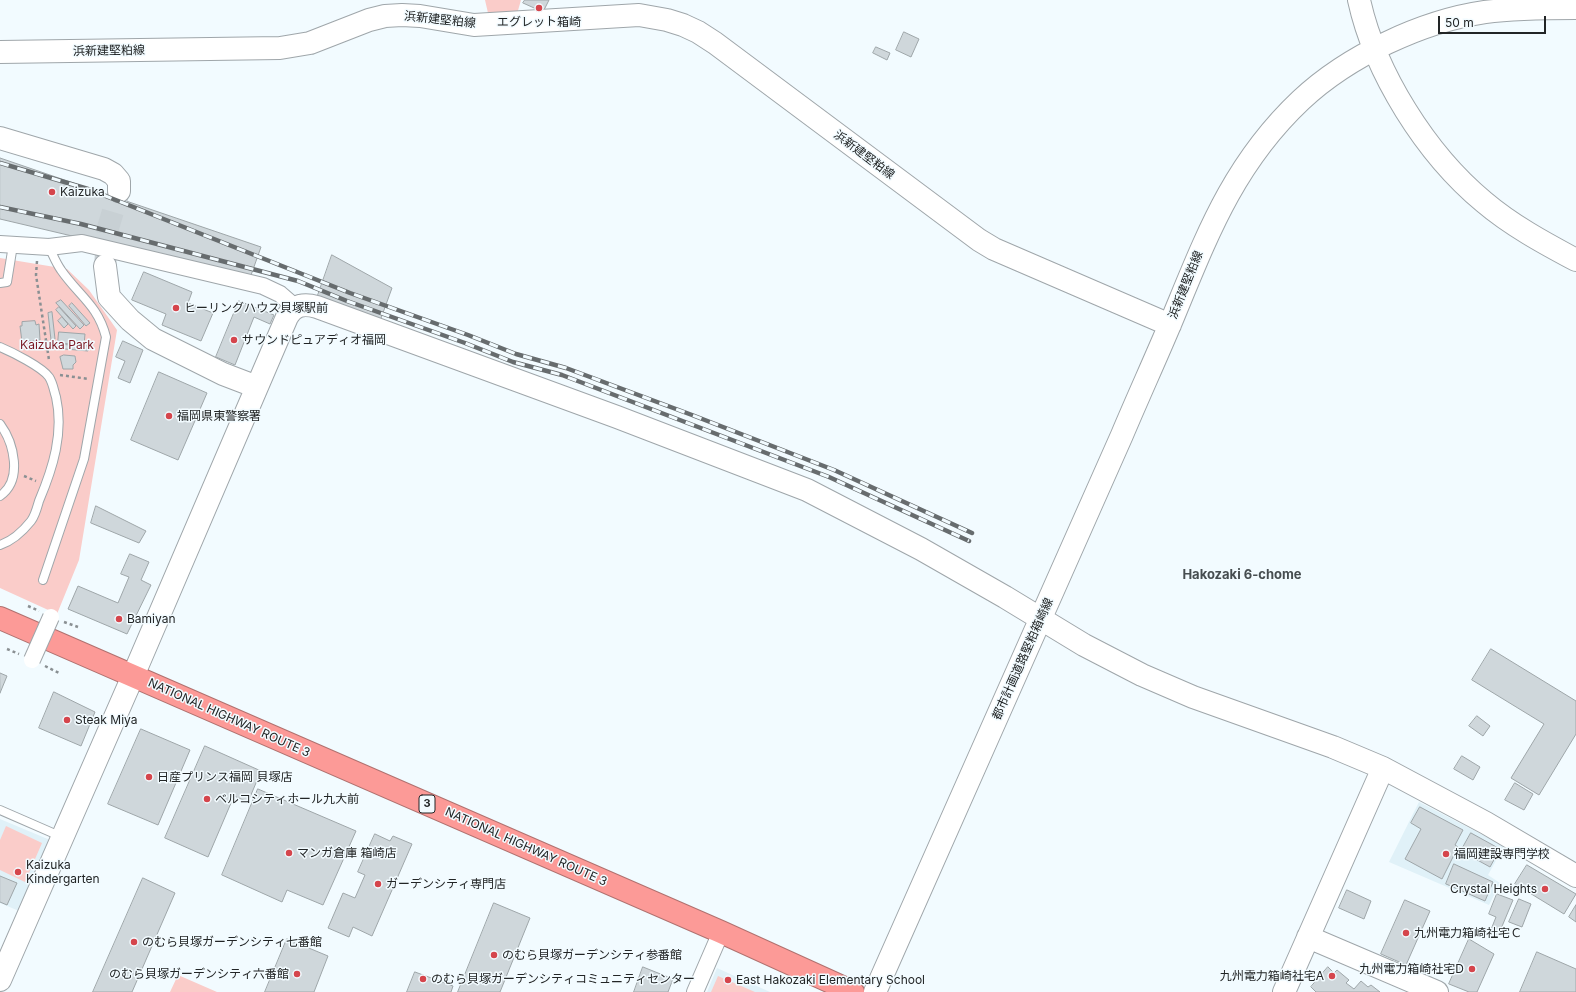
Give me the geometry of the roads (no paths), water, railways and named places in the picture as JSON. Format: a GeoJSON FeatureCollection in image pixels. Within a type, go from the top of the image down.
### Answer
{"type":"FeatureCollection","features":[{"type":"Feature","properties":{"kind":"highway","name":"NATIONAL HIGHWAY ROUTE 3"},"geometry":{"type":"LineString","coordinates":[[0,618],[721,932],[853,992]]}},
{"type":"Feature","properties":{"kind":"street"},"geometry":{"type":"LineString","coordinates":[[1359,0],[1374,50],[1395,92],[1418,129],[1450,169],[1483,201],[1521,229],[1576,260]]}},
{"type":"Feature","properties":{"kind":"street","name":"浜新建堅粕線"},"geometry":{"type":"LineString","coordinates":[[0,52],[280,48],[310,43],[369,20],[385,16],[402,15],[420,16],[474,25],[640,15],[667,20],[698,32],[714,43],[978,240],[994,249],[1170,325],[1203,244],[1237,177],[1257,149],[1300,101],[1322,82],[1344,67],[1374,50],[1445,21],[1483,13],[1525,8],[1576,8]]}},
{"type":"Feature","properties":{"kind":"street"},"geometry":{"type":"LineString","coordinates":[[0,138],[104,169],[113,174],[119,181],[119,191]]}},
{"type":"Feature","properties":{"kind":"street"},"geometry":{"type":"LineString","coordinates":[[7,244],[43,247],[82,242],[263,286],[280,294],[295,307]]}},
{"type":"Feature","properties":{"kind":"street"},"geometry":{"type":"LineString","coordinates":[[105,266],[109,297],[130,320],[153,339],[223,374],[257,387]]}},
{"type":"Feature","properties":{"kind":"street"},"geometry":{"type":"LineString","coordinates":[[0,980],[133,676],[287,317],[295,307],[301,304],[309,304],[617,417],[773,476],[838,505],[960,570],[1084,645],[1167,687],[1333,747],[1382,768],[1486,823],[1576,876]]}},
{"type":"Feature","properties":{"kind":"street","name":"都市計画道路堅粕箱崎線"},"geometry":{"type":"LineString","coordinates":[[875,992],[1170,325]]}},
{"type":"Feature","properties":{"kind":"street"},"geometry":{"type":"LineString","coordinates":[[32,660],[51,617]]}},
{"type":"Feature","properties":{"kind":"street"},"geometry":{"type":"LineString","coordinates":[[1284,992],[1382,768]]}},
{"type":"Feature","properties":{"kind":"street"},"geometry":{"type":"LineString","coordinates":[[696,992],[721,932]]}},
{"type":"Feature","properties":{"kind":"street"},"geometry":{"type":"LineString","coordinates":[[1308,937],[1437,992]]}},
{"type":"Feature","properties":{"kind":"lane"},"geometry":{"type":"LineString","coordinates":[[0,283],[7,282],[7,244]]}},
{"type":"Feature","properties":{"kind":"lane"},"geometry":{"type":"LineString","coordinates":[[42,580],[84,459],[106,337],[103,323],[95,310],[60,270],[43,247]]}},
{"type":"Feature","properties":{"kind":"lane"},"geometry":{"type":"LineString","coordinates":[[0,347],[9,350],[44,372],[49,377],[53,385],[56,401],[58,436],[54,461],[32,520],[20,533],[0,545]]}},
{"type":"Feature","properties":{"kind":"lane"},"geometry":{"type":"LineString","coordinates":[[0,424],[4,429],[9,442],[14,462],[14,472],[6,491],[0,496]]}},
{"type":"Feature","properties":{"kind":"lane"},"geometry":{"type":"LineString","coordinates":[[0,810],[62,838]]}},
{"type":"Feature","properties":{"kind":"tunnel"},"geometry":{"type":"LineString","coordinates":[[105,266],[108,228],[119,191]]}},
{"type":"Feature","properties":{"kind":"railway"},"geometry":{"type":"LineString","coordinates":[[0,163],[88,189],[350,293],[468,335],[516,354],[566,368],[692,415],[834,470],[972,533]]}},
{"type":"Feature","properties":{"kind":"railway"},"geometry":{"type":"LineString","coordinates":[[0,207],[81,224],[298,281],[347,301],[465,343],[513,362],[562,375],[829,477],[969,541]]}},
{"type":"Feature","properties":{"kind":"place","name":"エグレット箱崎"},"geometry":{"type":"Point","coordinates":[539,8]}},
{"type":"Feature","properties":{"kind":"place","name":"Kaizuka"},"geometry":{"type":"Point","coordinates":[52,192]}},
{"type":"Feature","properties":{"kind":"place","name":"ヒーリングハウス貝塚駅前"},"geometry":{"type":"Point","coordinates":[176,308]}},
{"type":"Feature","properties":{"kind":"place","name":"サウンドピュアディオ福岡"},"geometry":{"type":"Point","coordinates":[234,340]}},
{"type":"Feature","properties":{"kind":"place","name":"福岡県東警察署"},"geometry":{"type":"Point","coordinates":[169,416]}},
{"type":"Feature","properties":{"kind":"place","name":"Bamiyan"},"geometry":{"type":"Point","coordinates":[119,619]}},
{"type":"Feature","properties":{"kind":"place","name":"Steak Miya"},"geometry":{"type":"Point","coordinates":[67,720]}},
{"type":"Feature","properties":{"kind":"place","name":"日産プリンス福岡 貝塚店"},"geometry":{"type":"Point","coordinates":[149,777]}},
{"type":"Feature","properties":{"kind":"place","name":"ベルコシティホール九大前"},"geometry":{"type":"Point","coordinates":[207,799]}},
{"type":"Feature","properties":{"kind":"place","name":"マンガ倉庫 箱崎店"},"geometry":{"type":"Point","coordinates":[289,853]}},
{"type":"Feature","properties":{"kind":"place","name":"福岡建設専門学校"},"geometry":{"type":"Point","coordinates":[1446,854]}},
{"type":"Feature","properties":{"kind":"place","name":"Kaizuka Kindergarten"},"geometry":{"type":"Point","coordinates":[18,872]}},
{"type":"Feature","properties":{"kind":"place","name":"ガーデンシティ専門店"},"geometry":{"type":"Point","coordinates":[378,884]}},
{"type":"Feature","properties":{"kind":"place","name":"Crystal Heights"},"geometry":{"type":"Point","coordinates":[1545,889]}},
{"type":"Feature","properties":{"kind":"place","name":"九州電力箱崎社宅Ｃ"},"geometry":{"type":"Point","coordinates":[1406,933]}},
{"type":"Feature","properties":{"kind":"place","name":"のむら貝塚ガーデンシティ七番館"},"geometry":{"type":"Point","coordinates":[134,942]}},
{"type":"Feature","properties":{"kind":"place","name":"のむら貝塚ガーデンシティ参番館"},"geometry":{"type":"Point","coordinates":[494,955]}},
{"type":"Feature","properties":{"kind":"place","name":"九州電力箱崎社宅D"},"geometry":{"type":"Point","coordinates":[1472,969]}},
{"type":"Feature","properties":{"kind":"place","name":"のむら貝塚ガーデンシティ六番館"},"geometry":{"type":"Point","coordinates":[297,974]}},
{"type":"Feature","properties":{"kind":"place","name":"九州電力箱崎社宅A"},"geometry":{"type":"Point","coordinates":[1332,976]}},
{"type":"Feature","properties":{"kind":"place","name":"のむら貝塚ガーデンシティコミュニティセンター"},"geometry":{"type":"Point","coordinates":[423,979]}},
{"type":"Feature","properties":{"kind":"place","name":"East Hakozaki Elementary School"},"geometry":{"type":"Point","coordinates":[728,980]}},
{"type":"Feature","properties":{"kind":"district","name":"Hakozaki 6-chome"},"geometry":{"type":"Point","coordinates":[1242,575]}},
{"type":"Feature","properties":{"kind":"park label","name":"Kaizuka Park"},"geometry":{"type":"Point","coordinates":[57,345]}}]}
